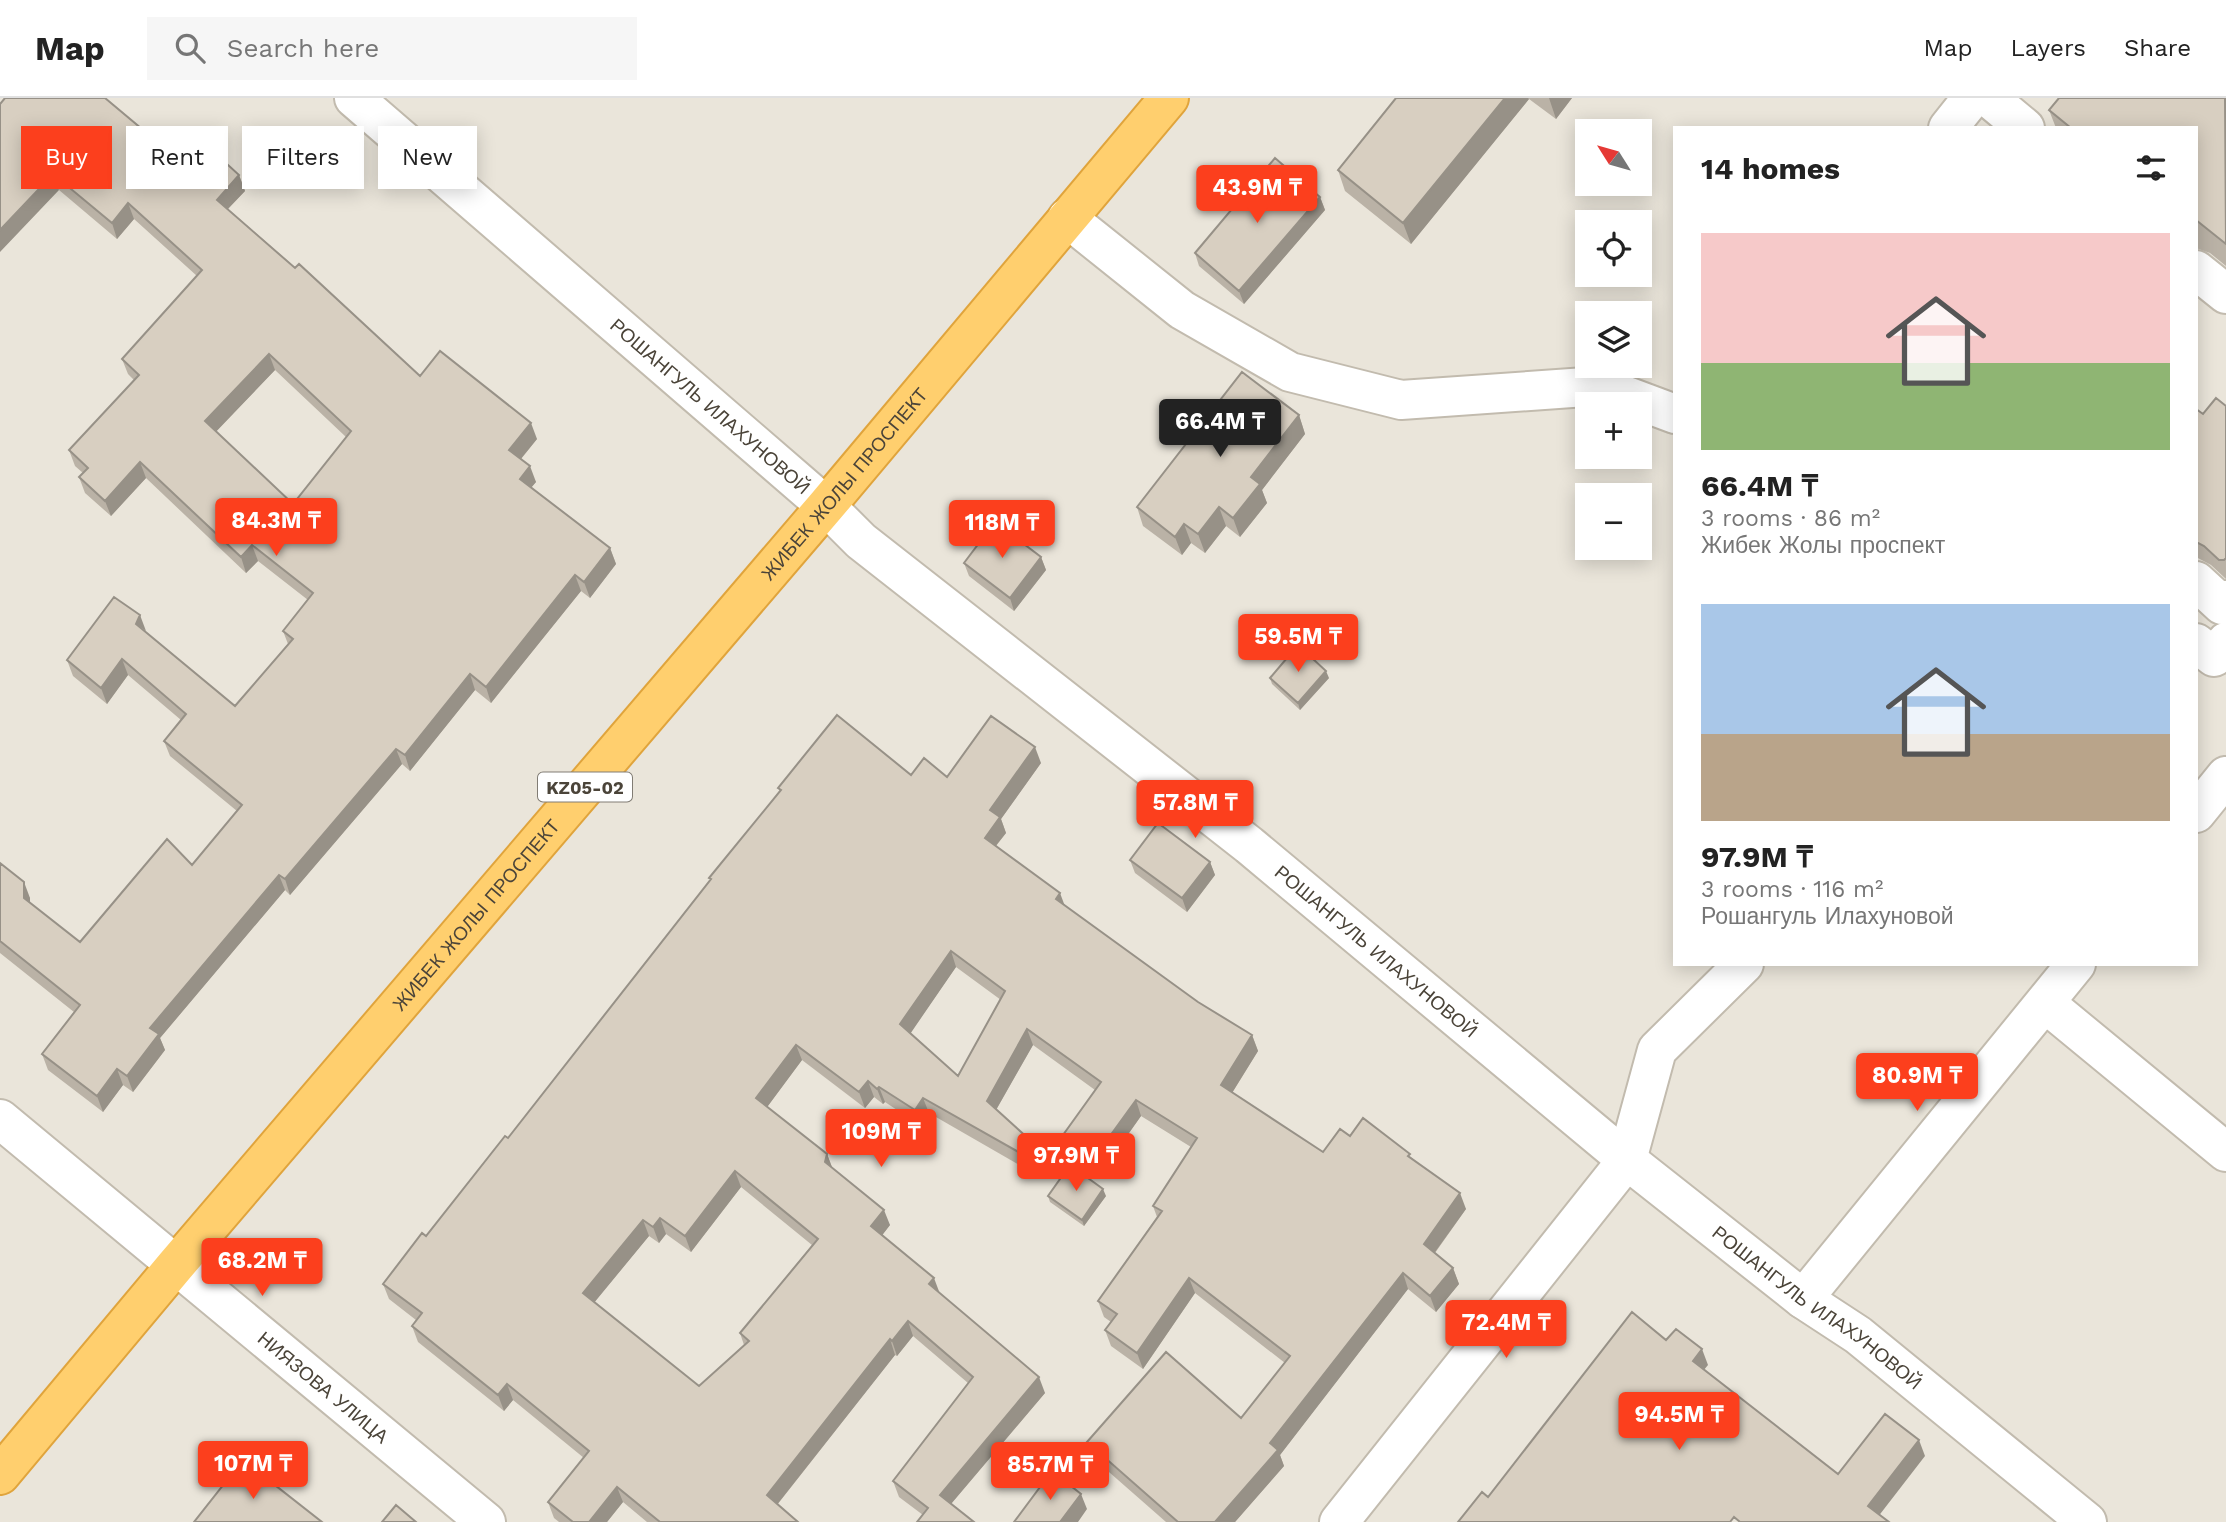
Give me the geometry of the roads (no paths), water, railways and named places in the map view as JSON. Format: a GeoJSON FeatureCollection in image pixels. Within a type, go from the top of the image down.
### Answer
{"type":"FeatureCollection","features":[{"type":"Feature","properties":{"kind":"highway","name":"ЖИБЕК ЖОЛЫ ПРОСПЕКТ"},"geometry":{"type":"LineString","coordinates":[[0,1475],[175,1266],[826,506],[1169,98]]}},
{"type":"Feature","properties":{"kind":"street","name":"РОШАНГУЛЬ ИЛАХУНОВОЙ"},"geometry":{"type":"LineString","coordinates":[[354,98],[826,506],[861,541],[1249,845],[1627,1160],[1803,1299],[1858,1335],[2087,1522]]}},
{"type":"Feature","properties":{"kind":"street"},"geometry":{"type":"LineString","coordinates":[[1950,126],[1972,98]]}},
{"type":"Feature","properties":{"kind":"street"},"geometry":{"type":"LineString","coordinates":[[1989,98],[2023,126]]}},
{"type":"Feature","properties":{"kind":"street"},"geometry":{"type":"LineString","coordinates":[[1068,218],[1182,310],[1290,372],[1401,400],[1600,386],[1673,413]]}},
{"type":"Feature","properties":{"kind":"street"},"geometry":{"type":"LineString","coordinates":[[2198,272],[2226,293]]}},
{"type":"Feature","properties":{"kind":"street"},"geometry":{"type":"LineString","coordinates":[[2198,645],[2214,657],[2226,642]]}},
{"type":"Feature","properties":{"kind":"street"},"geometry":{"type":"LineString","coordinates":[[2198,811],[2226,776]]}},
{"type":"Feature","properties":{"kind":"street"},"geometry":{"type":"LineString","coordinates":[[1339,1522],[1627,1160],[1657,1050],[1742,966]]}},
{"type":"Feature","properties":{"kind":"street"},"geometry":{"type":"LineString","coordinates":[[1803,1299],[2074,966]]}},
{"type":"Feature","properties":{"kind":"street"},"geometry":{"type":"LineString","coordinates":[[2045,1003],[2226,1152]]}},
{"type":"Feature","properties":{"kind":"street","name":"НИЯЗОВА УЛИЦА"},"geometry":{"type":"LineString","coordinates":[[0,1119],[486,1522]]}}]}
